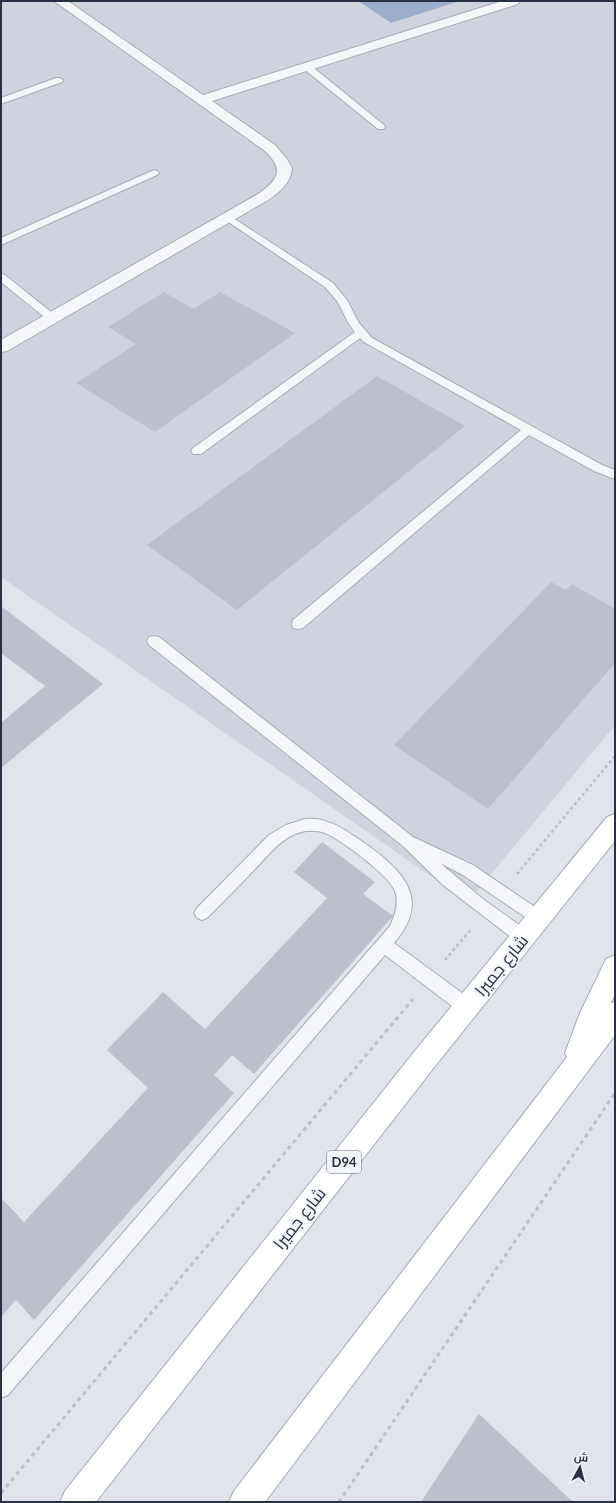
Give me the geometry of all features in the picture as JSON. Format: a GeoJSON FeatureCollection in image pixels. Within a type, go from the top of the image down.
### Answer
{"type":"FeatureCollection","features":[{"type":"Feature","properties":{"kind":"main road","name":"شارع جميرا"},"geometry":{"type":"LineString","coordinates":[[76,1502],[466,1007],[615,824]]}},
{"type":"Feature","properties":{"kind":"main road"},"geometry":{"type":"LineString","coordinates":[[572,1071],[589,1022],[615,967]]}},
{"type":"Feature","properties":{"kind":"main road"},"geometry":{"type":"LineString","coordinates":[[245,1502],[615,1014]]}},
{"type":"Feature","properties":{"kind":"street"},"geometry":{"type":"LineString","coordinates":[[1,347],[274,190],[282,181],[285,172],[284,164],[279,155],[270,148],[60,1]]}},
{"type":"Feature","properties":{"kind":"street"},"geometry":{"type":"LineString","coordinates":[[201,100],[514,1]]}},
{"type":"Feature","properties":{"kind":"lane"},"geometry":{"type":"LineString","coordinates":[[307,67],[381,127]]}},
{"type":"Feature","properties":{"kind":"lane"},"geometry":{"type":"LineString","coordinates":[[1,101],[59,80]]}},
{"type":"Feature","properties":{"kind":"lane"},"geometry":{"type":"LineString","coordinates":[[1,242],[154,173]]}},
{"type":"Feature","properties":{"kind":"lane"},"geometry":{"type":"LineString","coordinates":[[227,218],[328,285],[342,300],[360,332],[368,340],[598,468],[615,475]]}},
{"type":"Feature","properties":{"kind":"lane"},"geometry":{"type":"LineString","coordinates":[[1,277],[52,318]]}},
{"type":"Feature","properties":{"kind":"lane"},"geometry":{"type":"LineString","coordinates":[[197,451],[360,332]]}},
{"type":"Feature","properties":{"kind":"lane"},"geometry":{"type":"LineString","coordinates":[[298,624],[529,429]]}},
{"type":"Feature","properties":{"kind":"lane"},"geometry":{"type":"LineString","coordinates":[[154,641],[408,841],[454,886],[486,911],[531,928]]}},
{"type":"Feature","properties":{"kind":"lane"},"geometry":{"type":"LineString","coordinates":[[1,1388],[384,945],[401,921],[404,910],[404,899],[396,878],[389,869],[336,831],[324,826],[304,826],[285,832],[274,840],[202,913]]}},
{"type":"Feature","properties":{"kind":"lane"},"geometry":{"type":"LineString","coordinates":[[408,841],[468,870],[501,893],[531,928]]}},
{"type":"Feature","properties":{"kind":"lane"},"geometry":{"type":"LineString","coordinates":[[384,945],[466,1007]]}},
{"type":"Feature","properties":{"kind":"path"},"geometry":{"type":"LineString","coordinates":[[501,893],[615,756]]}},
{"type":"Feature","properties":{"kind":"path"},"geometry":{"type":"LineString","coordinates":[[1,1493],[486,911]]}},
{"type":"Feature","properties":{"kind":"path"},"geometry":{"type":"LineString","coordinates":[[339,1502],[615,1093]]}},
{"type":"Feature","properties":{"kind":"shaded area"},"geometry":{"type":"Polygon","coordinates":[[[1,1],[358,1],[391,23],[460,1],[615,1],[615,725],[468,902],[1,577],[1,1]]]}},
{"type":"Feature","properties":{"kind":"water"},"geometry":{"type":"Polygon","coordinates":[[[358,1],[460,1],[391,23],[358,1]]]}},
{"type":"Feature","properties":{"kind":"building"},"geometry":{"type":"Polygon","coordinates":[[[164,292],[194,309],[220,292],[295,333],[155,432],[76,383],[136,344],[108,327],[164,292]]]}},
{"type":"Feature","properties":{"kind":"building"},"geometry":{"type":"Polygon","coordinates":[[[377,376],[465,426],[237,610],[147,545],[377,376]]]}},
{"type":"Feature","properties":{"kind":"building"},"geometry":{"type":"Polygon","coordinates":[[[551,582],[566,590],[572,584],[615,609],[615,663],[488,809],[394,745],[551,582]]]}},
{"type":"Feature","properties":{"kind":"building"},"geometry":{"type":"Polygon","coordinates":[[[1,606],[103,684],[1,768],[1,723],[45,686],[1,653],[1,606]]]}},
{"type":"Feature","properties":{"kind":"building"},"geometry":{"type":"Polygon","coordinates":[[[322,842],[375,882],[363,894],[393,916],[254,1074],[232,1055],[214,1075],[234,1093],[34,1320],[16,1300],[1,1317],[1,1198],[24,1222],[148,1088],[107,1050],[163,992],[205,1029],[327,898],[294,872],[322,842]]]}},
{"type":"Feature","properties":{"kind":"building"},"geometry":{"type":"Polygon","coordinates":[[[479,1414],[573,1502],[421,1502],[479,1414]]]}}]}
